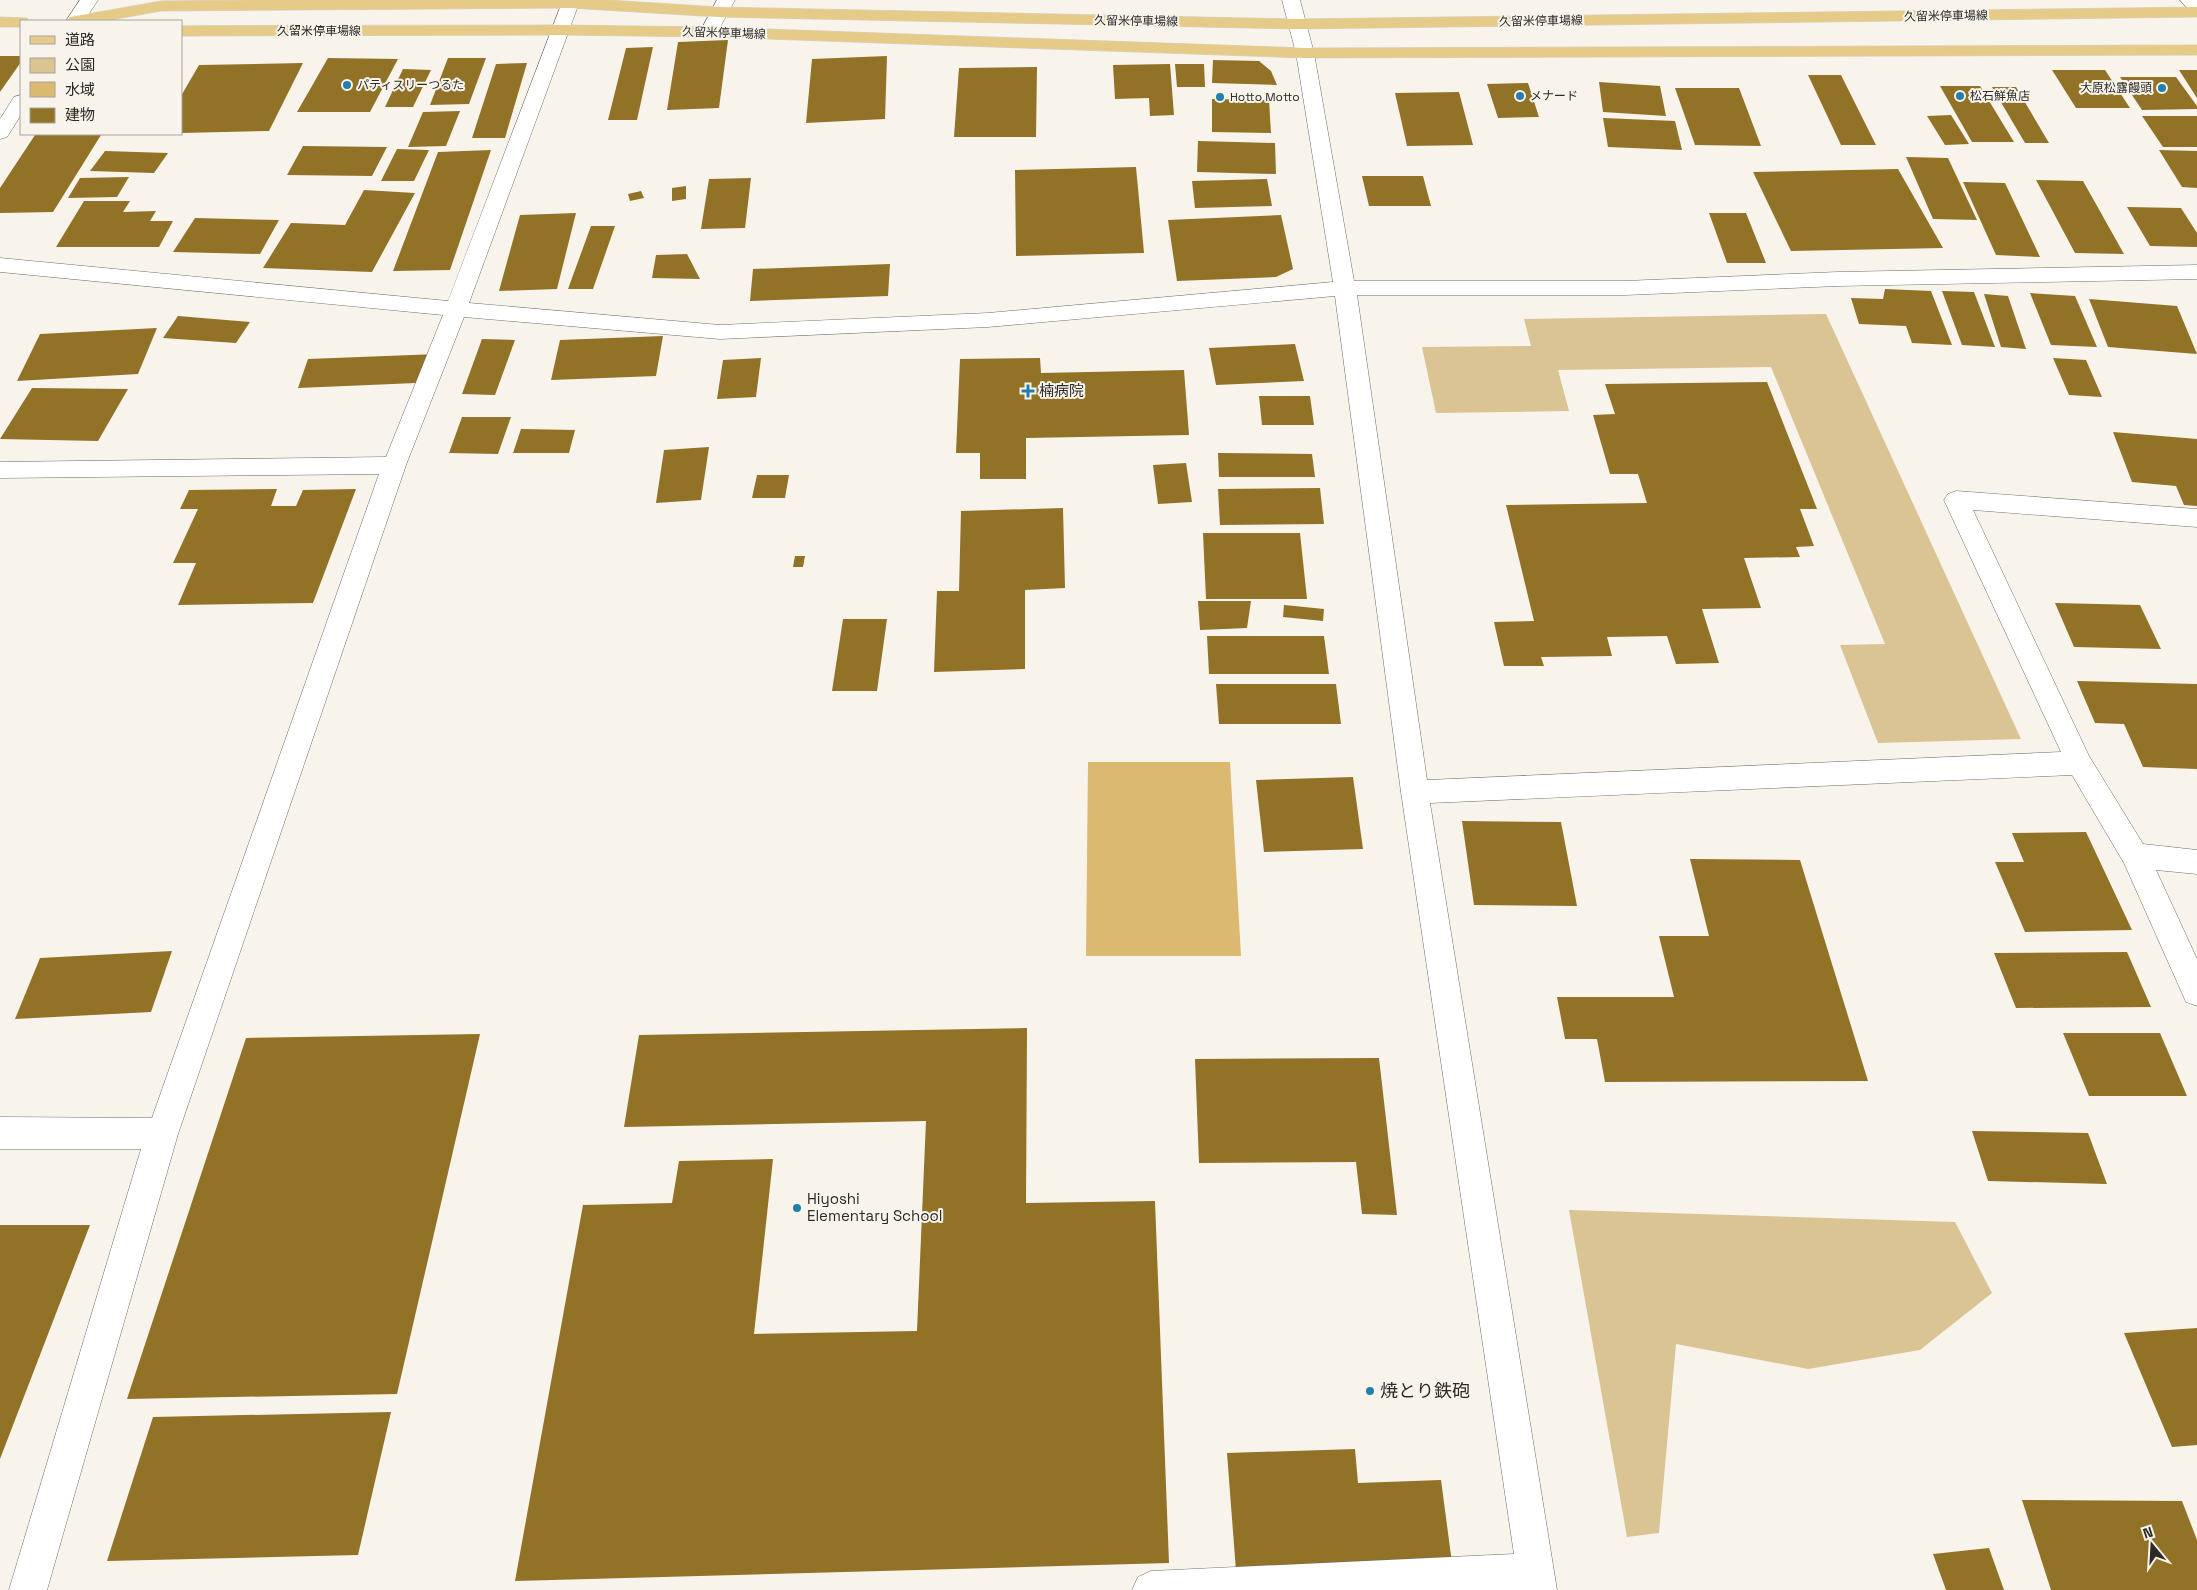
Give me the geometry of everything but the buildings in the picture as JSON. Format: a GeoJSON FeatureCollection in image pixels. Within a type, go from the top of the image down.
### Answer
{"type":"FeatureCollection","features":[{"type":"Feature","properties":{"kind":"main road","name":"久留米停車場線"},"geometry":{"type":"LineString","coordinates":[[82,20],[162,6],[570,3],[1294,12],[2197,12]]}},
{"type":"Feature","properties":{"kind":"main road"},"geometry":{"type":"LineString","coordinates":[[0,22],[20,22]]}},
{"type":"Feature","properties":{"kind":"main road","name":"久留米停車場線"},"geometry":{"type":"LineString","coordinates":[[182,31],[561,30],[709,32],[1304,53],[2197,50]]}},
{"type":"Feature","properties":{"kind":"street"},"geometry":{"type":"LineString","coordinates":[[77,20],[89,0]]}},
{"type":"Feature","properties":{"kind":"street"},"geometry":{"type":"LineString","coordinates":[[2190,0],[2197,8]]}},
{"type":"Feature","properties":{"kind":"street"},"geometry":{"type":"LineString","coordinates":[[28,1590],[162,1134],[394,465],[456,309],[570,3]]}},
{"type":"Feature","properties":{"kind":"street"},"geometry":{"type":"LineString","coordinates":[[709,32],[722,6]]}},
{"type":"Feature","properties":{"kind":"street"},"geometry":{"type":"LineString","coordinates":[[1151,1590],[1536,1581],[1415,792],[1345,288],[1304,53],[1294,12]]}},
{"type":"Feature","properties":{"kind":"street"},"geometry":{"type":"LineString","coordinates":[[0,133],[20,103]]}},
{"type":"Feature","properties":{"kind":"street"},"geometry":{"type":"LineString","coordinates":[[0,265],[456,309],[720,332],[988,320],[1345,288],[1625,288],[1838,279],[2197,272]]}},
{"type":"Feature","properties":{"kind":"street"},"geometry":{"type":"LineString","coordinates":[[0,470],[394,465]]}},
{"type":"Feature","properties":{"kind":"street"},"geometry":{"type":"LineString","coordinates":[[2197,518],[1956,500],[2079,763],[2135,856],[2197,992]]}},
{"type":"Feature","properties":{"kind":"street"},"geometry":{"type":"LineString","coordinates":[[1415,792],[2079,763]]}},
{"type":"Feature","properties":{"kind":"street"},"geometry":{"type":"LineString","coordinates":[[2135,856],[2197,862]]}},
{"type":"Feature","properties":{"kind":"street"},"geometry":{"type":"LineString","coordinates":[[0,1133],[162,1134]]}},
{"type":"Feature","properties":{"kind":"green space"},"geometry":{"type":"Polygon","coordinates":[[[1826,314],[2021,739],[1878,743],[1840,645],[1885,644],[1771,367],[1558,370],[1569,411],[1436,413],[1422,347],[1531,346],[1524,319],[1826,314]]]}},
{"type":"Feature","properties":{"kind":"green space"},"geometry":{"type":"Polygon","coordinates":[[[1569,1210],[1955,1222],[1992,1293],[1920,1350],[1808,1369],[1676,1344],[1659,1533],[1627,1537],[1569,1210]]]}},
{"type":"Feature","properties":{"kind":"water"},"geometry":{"type":"Polygon","coordinates":[[[1088,762],[1230,762],[1241,956],[1086,956],[1088,762]]]}},
{"type":"Feature","properties":{"kind":"place","name":"パティスリーつるた"},"geometry":{"type":"Point","coordinates":[347,85]}},
{"type":"Feature","properties":{"kind":"place","name":"大原松露饅頭"},"geometry":{"type":"Point","coordinates":[2162,88]}},
{"type":"Feature","properties":{"kind":"place","name":"メナード"},"geometry":{"type":"Point","coordinates":[1520,96]}},
{"type":"Feature","properties":{"kind":"place","name":"松石鮮魚店"},"geometry":{"type":"Point","coordinates":[1960,96]}},
{"type":"Feature","properties":{"kind":"place","name":"Hotto Motto"},"geometry":{"type":"Point","coordinates":[1220,97]}},
{"type":"Feature","properties":{"kind":"place","name":"楠病院"},"geometry":{"type":"Point","coordinates":[1028,391]}},
{"type":"Feature","properties":{"kind":"place","name":"Hiyoshi Elementary School"},"geometry":{"type":"Point","coordinates":[797,1208]}},
{"type":"Feature","properties":{"kind":"place","name":"焼とり鉄砲"},"geometry":{"type":"Point","coordinates":[1370,1391]}}]}
